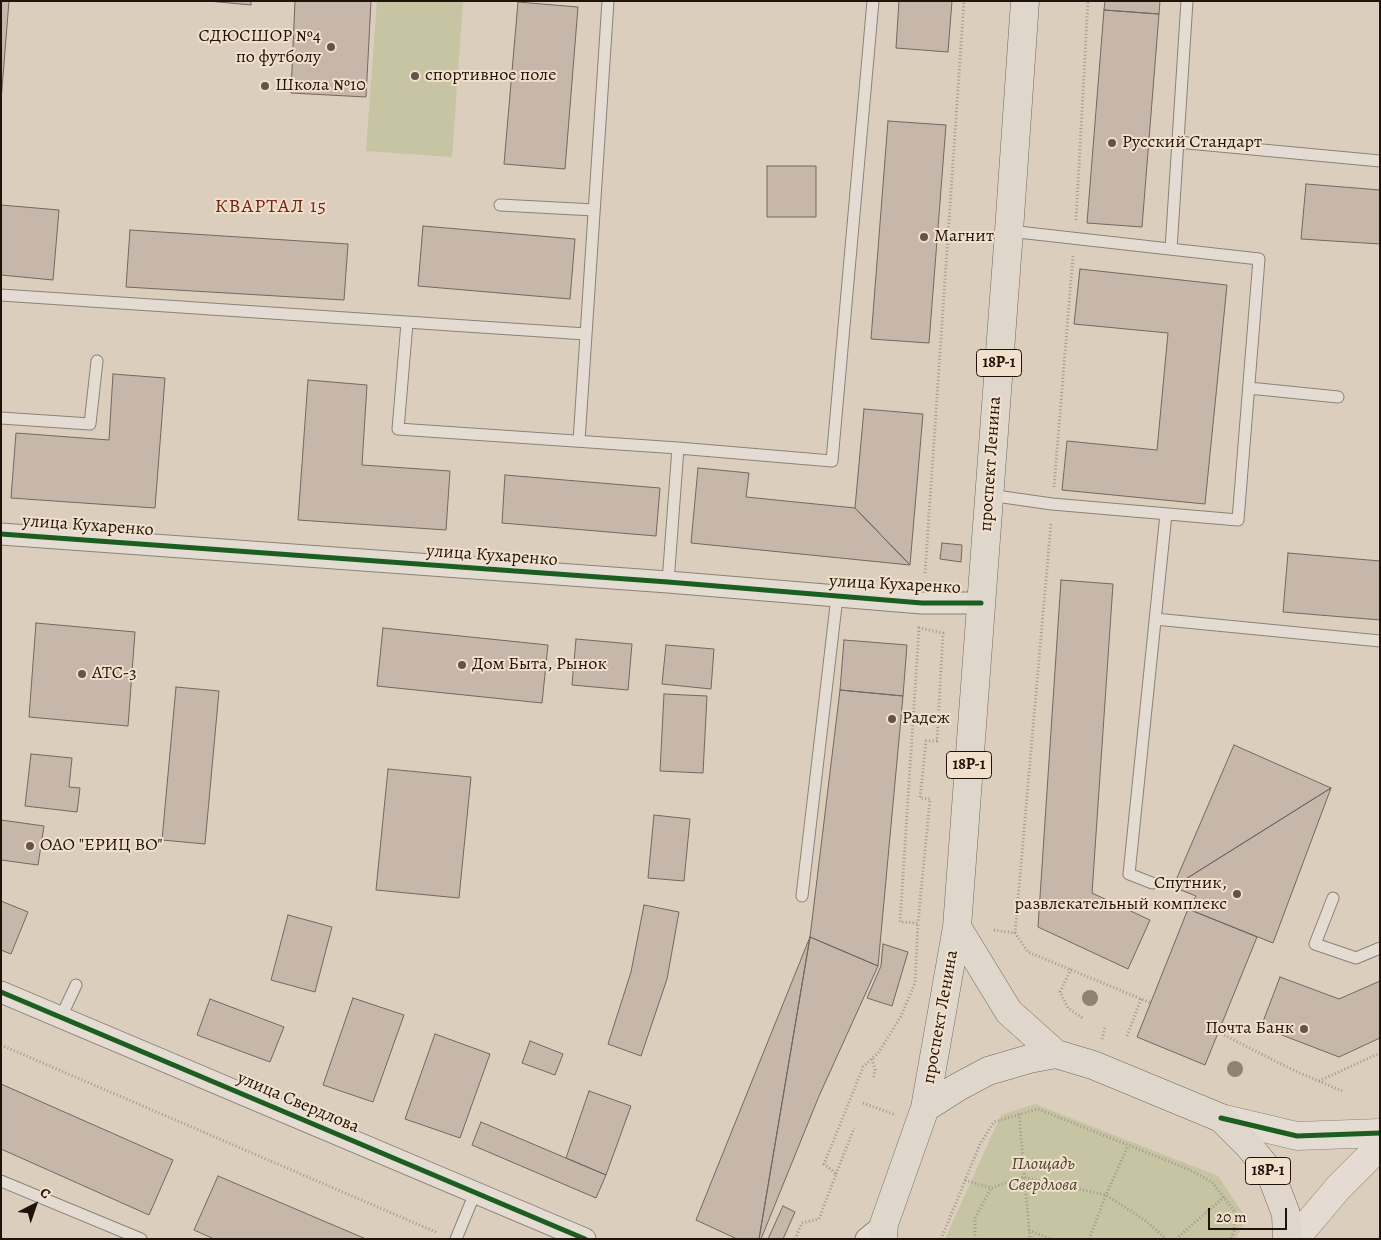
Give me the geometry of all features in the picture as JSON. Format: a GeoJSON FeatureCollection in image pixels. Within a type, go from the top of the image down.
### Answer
{"type":"FeatureCollection","features":[{"type":"Feature","properties":{"kind":"main road","name":"проспект Ленина"},"geometry":{"type":"LineString","coordinates":[[922,1116],[956,926],[1025,1]]}},
{"type":"Feature","properties":{"kind":"main road","name":"проспект Ленина"},"geometry":{"type":"LineString","coordinates":[[956,926],[1009,1012],[1056,1054]]}},
{"type":"Feature","properties":{"kind":"main road","name":"18Р-1"},"geometry":{"type":"LineString","coordinates":[[878,1234],[922,1116],[958,1087],[988,1071],[1029,1059],[1056,1054],[1093,1065],[1221,1118],[1249,1146],[1270,1172],[1286,1214],[1287,1239]]}},
{"type":"Feature","properties":{"kind":"street","name":"улица Кухаренко"},"geometry":{"type":"LineString","coordinates":[[1,534],[668,582],[922,603],[981,603]]}},
{"type":"Feature","properties":{"kind":"street","name":"улица Свердлова"},"geometry":{"type":"LineString","coordinates":[[1,992],[585,1239]]}},
{"type":"Feature","properties":{"kind":"street"},"geometry":{"type":"LineString","coordinates":[[1221,1118],[1297,1136],[1380,1133]]}},
{"type":"Feature","properties":{"kind":"street"},"geometry":{"type":"LineString","coordinates":[[1295,1239],[1338,1188],[1380,1146]]}},
{"type":"Feature","properties":{"kind":"lane"},"geometry":{"type":"LineString","coordinates":[[579,441],[608,1]]}},
{"type":"Feature","properties":{"kind":"lane"},"geometry":{"type":"LineString","coordinates":[[407,323],[398,429],[678,448],[832,461],[873,1]]}},
{"type":"Feature","properties":{"kind":"lane"},"geometry":{"type":"LineString","coordinates":[[1171,249],[1186,1]]}},
{"type":"Feature","properties":{"kind":"lane"},"geometry":{"type":"LineString","coordinates":[[1177,142],[1380,161]]}},
{"type":"Feature","properties":{"kind":"lane"},"geometry":{"type":"LineString","coordinates":[[500,205],[594,210]]}},
{"type":"Feature","properties":{"kind":"lane"},"geometry":{"type":"LineString","coordinates":[[988,495],[1052,504],[1238,520],[1249,388],[1259,259],[1009,232]]}},
{"type":"Feature","properties":{"kind":"lane"},"geometry":{"type":"LineString","coordinates":[[1,295],[586,334]]}},
{"type":"Feature","properties":{"kind":"lane"},"geometry":{"type":"LineString","coordinates":[[1,418],[90,424],[97,361]]}},
{"type":"Feature","properties":{"kind":"lane"},"geometry":{"type":"LineString","coordinates":[[1249,388],[1338,397]]}},
{"type":"Feature","properties":{"kind":"lane"},"geometry":{"type":"LineString","coordinates":[[668,582],[678,448]]}},
{"type":"Feature","properties":{"kind":"lane"},"geometry":{"type":"LineString","coordinates":[[1152,883],[1129,874],[1166,514]]}},
{"type":"Feature","properties":{"kind":"lane"},"geometry":{"type":"LineString","coordinates":[[802,896],[837,597]]}},
{"type":"Feature","properties":{"kind":"lane"},"geometry":{"type":"LineString","coordinates":[[1155,619],[1380,641]]}},
{"type":"Feature","properties":{"kind":"lane"},"geometry":{"type":"LineString","coordinates":[[1333,898],[1315,944],[1356,958],[1380,948]]}},
{"type":"Feature","properties":{"kind":"lane"},"geometry":{"type":"LineString","coordinates":[[61,1017],[76,985]]}},
{"type":"Feature","properties":{"kind":"lane"},"geometry":{"type":"LineString","coordinates":[[1,1180],[140,1239]]}},
{"type":"Feature","properties":{"kind":"lane"},"geometry":{"type":"LineString","coordinates":[[456,1239],[475,1192]]}},
{"type":"Feature","properties":{"kind":"path"},"geometry":{"type":"LineString","coordinates":[[925,573],[964,1]]}},
{"type":"Feature","properties":{"kind":"path"},"geometry":{"type":"LineString","coordinates":[[1088,1],[1074,239],[1015,933],[1028,952],[1151,1002]]}},
{"type":"Feature","properties":{"kind":"path"},"geometry":{"type":"LineString","coordinates":[[836,1174],[824,1164],[863,1067],[879,1052],[901,1016],[915,983],[918,922],[930,799],[920,798],[926,741],[937,741],[943,632],[919,628],[900,922],[918,922]]}},
{"type":"Feature","properties":{"kind":"path"},"geometry":{"type":"LineString","coordinates":[[994,930],[1015,933]]}},
{"type":"Feature","properties":{"kind":"path"},"geometry":{"type":"LineString","coordinates":[[1071,969],[1060,992],[1068,1008],[1084,1019]]}},
{"type":"Feature","properties":{"kind":"path"},"geometry":{"type":"LineString","coordinates":[[1127,1036],[1141,999]]}},
{"type":"Feature","properties":{"kind":"path"},"geometry":{"type":"LineString","coordinates":[[1218,1032],[1342,1091]]}},
{"type":"Feature","properties":{"kind":"path"},"geometry":{"type":"LineString","coordinates":[[1,1044],[444,1235]]}},
{"type":"Feature","properties":{"kind":"path"},"geometry":{"type":"LineString","coordinates":[[1319,1081],[1380,1054]]}},
{"type":"Feature","properties":{"kind":"path"},"geometry":{"type":"LineString","coordinates":[[872,1059],[875,1070],[873,1079]]}},
{"type":"Feature","properties":{"kind":"path"},"geometry":{"type":"LineString","coordinates":[[863,1103],[922,1116]]}},
{"type":"Feature","properties":{"kind":"path"},"geometry":{"type":"LineString","coordinates":[[941,1239],[980,1144],[994,1122],[1038,1110],[1188,1169],[1212,1182],[1235,1212],[1234,1231],[1231,1239]]}},
{"type":"Feature","properties":{"kind":"path"},"geometry":{"type":"LineString","coordinates":[[1018,1114],[1030,1239]]}},
{"type":"Feature","properties":{"kind":"path"},"geometry":{"type":"LineString","coordinates":[[795,1239],[802,1224],[818,1219],[854,1128]]}},
{"type":"Feature","properties":{"kind":"path"},"geometry":{"type":"LineString","coordinates":[[1089,1239],[1128,1146]]}},
{"type":"Feature","properties":{"kind":"path"},"geometry":{"type":"LineString","coordinates":[[965,1180],[991,1188],[1023,1177],[1106,1195],[1146,1222],[1166,1239]]}},
{"type":"Feature","properties":{"kind":"path"},"geometry":{"type":"LineString","coordinates":[[975,1239],[975,1218],[991,1188]]}},
{"type":"Feature","properties":{"kind":"path"},"geometry":{"type":"LineString","coordinates":[[1176,1239],[1224,1196]]}},
{"type":"Feature","properties":{"kind":"path"},"geometry":{"type":"LineString","coordinates":[[1029,1230],[1050,1239]]}},
{"type":"Feature","properties":{"kind":"green space","name":"спортивное поле"},"geometry":{"type":"Polygon","coordinates":[[[377,1],[463,1],[452,157],[366,151],[377,1]]]}},
{"type":"Feature","properties":{"kind":"green space","name":"Площадь Свердлова"},"geometry":{"type":"Polygon","coordinates":[[[1035,1104],[1218,1176],[1246,1218],[1236,1239],[945,1239],[1001,1115],[1035,1104]]]}},
{"type":"Feature","properties":{"kind":"building"},"geometry":{"type":"Polygon","coordinates":[[[1,1],[9,1],[1,101],[1,1]]]}},
{"type":"Feature","properties":{"kind":"building"},"geometry":{"type":"Polygon","coordinates":[[[208,1],[251,1],[251,5],[208,1]]]}},
{"type":"Feature","properties":{"kind":"building","name":"СДЮСШОР №4 по футболу"},"geometry":{"type":"Polygon","coordinates":[[[295,1],[371,1],[366,97],[291,93],[295,1]]]}},
{"type":"Feature","properties":{"kind":"building"},"geometry":{"type":"Polygon","coordinates":[[[899,1],[952,1],[948,52],[896,48],[899,1]]]}},
{"type":"Feature","properties":{"kind":"building"},"geometry":{"type":"Polygon","coordinates":[[[1105,1],[1160,1],[1159,14],[1104,10],[1105,1]]]}},
{"type":"Feature","properties":{"kind":"building"},"geometry":{"type":"Polygon","coordinates":[[[518,2],[578,7],[565,169],[504,164],[518,2]]]}},
{"type":"Feature","properties":{"kind":"building"},"geometry":{"type":"Polygon","coordinates":[[[1104,10],[1159,14],[1142,227],[1087,223],[1104,10]]]}},
{"type":"Feature","properties":{"kind":"building"},"geometry":{"type":"Polygon","coordinates":[[[888,121],[946,125],[929,343],[871,339],[888,121]]]}},
{"type":"Feature","properties":{"kind":"building"},"geometry":{"type":"Polygon","coordinates":[[[767,166],[816,166],[816,217],[767,217],[767,166]]]}},
{"type":"Feature","properties":{"kind":"building"},"geometry":{"type":"Polygon","coordinates":[[[1306,184],[1380,190],[1380,244],[1301,239],[1306,184]]]}},
{"type":"Feature","properties":{"kind":"building"},"geometry":{"type":"Polygon","coordinates":[[[1,205],[59,210],[53,280],[1,275],[1,205]]]}},
{"type":"Feature","properties":{"kind":"building"},"geometry":{"type":"Polygon","coordinates":[[[423,226],[575,239],[570,299],[418,286],[423,226]]]}},
{"type":"Feature","properties":{"kind":"building"},"geometry":{"type":"Polygon","coordinates":[[[130,230],[348,244],[344,300],[126,287],[130,230]]]}},
{"type":"Feature","properties":{"kind":"building"},"geometry":{"type":"Polygon","coordinates":[[[1080,269],[1227,285],[1205,504],[1062,490],[1067,441],[1157,450],[1168,333],[1074,324],[1080,269]]]}},
{"type":"Feature","properties":{"kind":"building"},"geometry":{"type":"Polygon","coordinates":[[[113,374],[165,378],[155,508],[11,498],[16,433],[109,440],[113,374]]]}},
{"type":"Feature","properties":{"kind":"building"},"geometry":{"type":"Polygon","coordinates":[[[308,380],[367,385],[362,465],[450,471],[446,530],[298,520],[308,380]]]}},
{"type":"Feature","properties":{"kind":"building"},"geometry":{"type":"Polygon","coordinates":[[[864,409],[923,414],[910,565],[855,508],[864,409]]]}},
{"type":"Feature","properties":{"kind":"building"},"geometry":{"type":"Polygon","coordinates":[[[698,468],[749,473],[746,497],[855,508],[910,565],[691,543],[698,468]]]}},
{"type":"Feature","properties":{"kind":"building"},"geometry":{"type":"Polygon","coordinates":[[[505,475],[660,488],[656,536],[502,523],[505,475]]]}},
{"type":"Feature","properties":{"kind":"building"},"geometry":{"type":"Polygon","coordinates":[[[942,543],[962,545],[961,562],[940,559],[942,543]]]}},
{"type":"Feature","properties":{"kind":"building"},"geometry":{"type":"Polygon","coordinates":[[[1288,553],[1380,561],[1380,620],[1283,612],[1288,553]]]}},
{"type":"Feature","properties":{"kind":"building"},"geometry":{"type":"Polygon","coordinates":[[[1061,580],[1113,584],[1092,893],[1150,920],[1128,969],[1038,927],[1061,580]]]}},
{"type":"Feature","properties":{"kind":"building","name":"АТС-3"},"geometry":{"type":"Polygon","coordinates":[[[36,623],[135,632],[128,726],[29,717],[36,623]]]}},
{"type":"Feature","properties":{"kind":"building","name":"Дом Быта, Рынок"},"geometry":{"type":"Polygon","coordinates":[[[383,628],[548,645],[542,703],[377,686],[383,628]]]}},
{"type":"Feature","properties":{"kind":"building"},"geometry":{"type":"Polygon","coordinates":[[[576,639],[632,644],[628,690],[572,685],[576,639]]]}},
{"type":"Feature","properties":{"kind":"building"},"geometry":{"type":"Polygon","coordinates":[[[844,640],[907,645],[903,696],[840,690],[844,640]]]}},
{"type":"Feature","properties":{"kind":"building"},"geometry":{"type":"Polygon","coordinates":[[[666,645],[714,649],[711,689],[662,684],[666,645]]]}},
{"type":"Feature","properties":{"kind":"building"},"geometry":{"type":"Polygon","coordinates":[[[176,687],[219,691],[205,844],[162,840],[176,687]]]}},
{"type":"Feature","properties":{"kind":"building"},"geometry":{"type":"Polygon","coordinates":[[[840,690],[903,696],[878,966],[810,937],[840,690]]]}},
{"type":"Feature","properties":{"kind":"building"},"geometry":{"type":"Polygon","coordinates":[[[664,694],[707,696],[703,773],[660,771],[664,694]]]}},
{"type":"Feature","properties":{"kind":"building"},"geometry":{"type":"Polygon","coordinates":[[[1234,745],[1331,788],[1173,887],[1234,745]]]}},
{"type":"Feature","properties":{"kind":"building"},"geometry":{"type":"Polygon","coordinates":[[[31,754],[72,758],[69,787],[80,788],[77,812],[25,806],[31,754]]]}},
{"type":"Feature","properties":{"kind":"building"},"geometry":{"type":"Polygon","coordinates":[[[388,769],[471,777],[459,898],[376,890],[388,769]]]}},
{"type":"Feature","properties":{"kind":"building"},"geometry":{"type":"Polygon","coordinates":[[[1331,788],[1273,943],[1188,909],[1196,896],[1173,887],[1331,788]]]}},
{"type":"Feature","properties":{"kind":"building"},"geometry":{"type":"Polygon","coordinates":[[[654,815],[690,819],[684,881],[648,878],[654,815]]]}},
{"type":"Feature","properties":{"kind":"building"},"geometry":{"type":"Polygon","coordinates":[[[1,820],[44,826],[38,865],[1,860],[1,820]]]}},
{"type":"Feature","properties":{"kind":"building"},"geometry":{"type":"Polygon","coordinates":[[[1,901],[28,912],[11,954],[1,950],[1,901]]]}},
{"type":"Feature","properties":{"kind":"building"},"geometry":{"type":"Polygon","coordinates":[[[644,905],[679,912],[667,979],[641,1056],[608,1044],[631,972],[644,905]]]}},
{"type":"Feature","properties":{"kind":"building"},"geometry":{"type":"Polygon","coordinates":[[[1188,909],[1257,937],[1205,1065],[1137,1037],[1188,909]]]}},
{"type":"Feature","properties":{"kind":"building"},"geometry":{"type":"Polygon","coordinates":[[[288,915],[332,927],[315,992],[271,980],[288,915]]]}},
{"type":"Feature","properties":{"kind":"building"},"geometry":{"type":"Polygon","coordinates":[[[810,937],[878,966],[819,1096],[761,1239],[759,1239],[810,937]]]}},
{"type":"Feature","properties":{"kind":"building"},"geometry":{"type":"Polygon","coordinates":[[[810,937],[759,1239],[737,1239],[696,1220],[810,937]]]}},
{"type":"Feature","properties":{"kind":"building"},"geometry":{"type":"Polygon","coordinates":[[[883,944],[908,952],[892,1006],[867,998],[881,966],[883,944]]]}},
{"type":"Feature","properties":{"kind":"building"},"geometry":{"type":"Polygon","coordinates":[[[1280,977],[1339,999],[1380,981],[1380,1038],[1339,1057],[1261,1027],[1280,977]]]}},
{"type":"Feature","properties":{"kind":"building"},"geometry":{"type":"Polygon","coordinates":[[[353,998],[404,1015],[373,1102],[323,1085],[353,998]]]}},
{"type":"Feature","properties":{"kind":"building"},"geometry":{"type":"Polygon","coordinates":[[[210,999],[284,1027],[270,1062],[197,1035],[210,999]]]}},
{"type":"Feature","properties":{"kind":"building"},"geometry":{"type":"Polygon","coordinates":[[[435,1034],[490,1054],[460,1138],[405,1119],[435,1034]]]}},
{"type":"Feature","properties":{"kind":"building"},"geometry":{"type":"Polygon","coordinates":[[[530,1041],[563,1054],[555,1075],[522,1063],[530,1041]]]}},
{"type":"Feature","properties":{"kind":"building"},"geometry":{"type":"Polygon","coordinates":[[[1,1084],[173,1160],[149,1215],[1,1149],[1,1084]]]}},
{"type":"Feature","properties":{"kind":"building"},"geometry":{"type":"Polygon","coordinates":[[[589,1091],[631,1106],[606,1175],[566,1158],[589,1091]]]}},
{"type":"Feature","properties":{"kind":"building"},"geometry":{"type":"Polygon","coordinates":[[[481,1122],[606,1175],[596,1198],[472,1145],[481,1122]]]}},
{"type":"Feature","properties":{"kind":"building"},"geometry":{"type":"Polygon","coordinates":[[[218,1176],[366,1239],[214,1239],[194,1230],[218,1176]]]}},
{"type":"Feature","properties":{"kind":"building"},"geometry":{"type":"Polygon","coordinates":[[[783,1206],[795,1212],[783,1239],[768,1239],[783,1206]]]}},
{"type":"Feature","properties":{"kind":"cycle path"},"geometry":{"type":"LineString","coordinates":[[1,534],[668,582],[922,603],[981,603]]}},
{"type":"Feature","properties":{"kind":"cycle path"},"geometry":{"type":"LineString","coordinates":[[1,992],[585,1239]]}},
{"type":"Feature","properties":{"kind":"cycle path"},"geometry":{"type":"LineString","coordinates":[[1221,1118],[1297,1136],[1380,1133]]}},
{"type":"Feature","properties":{"kind":"place","name":"СДЮСШОР №4 по футболу"},"geometry":{"type":"Point","coordinates":[331,47]}},
{"type":"Feature","properties":{"kind":"place","name":"спортивное поле"},"geometry":{"type":"Point","coordinates":[415,76]}},
{"type":"Feature","properties":{"kind":"place","name":"Школа №10"},"geometry":{"type":"Point","coordinates":[265,86]}},
{"type":"Feature","properties":{"kind":"place","name":"Русский Стандарт"},"geometry":{"type":"Point","coordinates":[1112,143]}},
{"type":"Feature","properties":{"kind":"place","name":"Магнит"},"geometry":{"type":"Point","coordinates":[924,237]}},
{"type":"Feature","properties":{"kind":"place","name":"Дом Быта, Рынок"},"geometry":{"type":"Point","coordinates":[462,665]}},
{"type":"Feature","properties":{"kind":"place","name":"АТС-3"},"geometry":{"type":"Point","coordinates":[82,674]}},
{"type":"Feature","properties":{"kind":"place","name":"Радеж"},"geometry":{"type":"Point","coordinates":[892,719]}},
{"type":"Feature","properties":{"kind":"place","name":"ОАО \"ЕРИЦ ВО\""},"geometry":{"type":"Point","coordinates":[30,846]}},
{"type":"Feature","properties":{"kind":"place","name":"Спутник, развлекательный комплекс"},"geometry":{"type":"Point","coordinates":[1237,894]}},
{"type":"Feature","properties":{"kind":"place","name":"Почта Банк"},"geometry":{"type":"Point","coordinates":[1304,1029]}},
{"type":"Feature","properties":{"kind":"district","name":"КВАРТАЛ 15"},"geometry":{"type":"Point","coordinates":[271,207]}}]}
